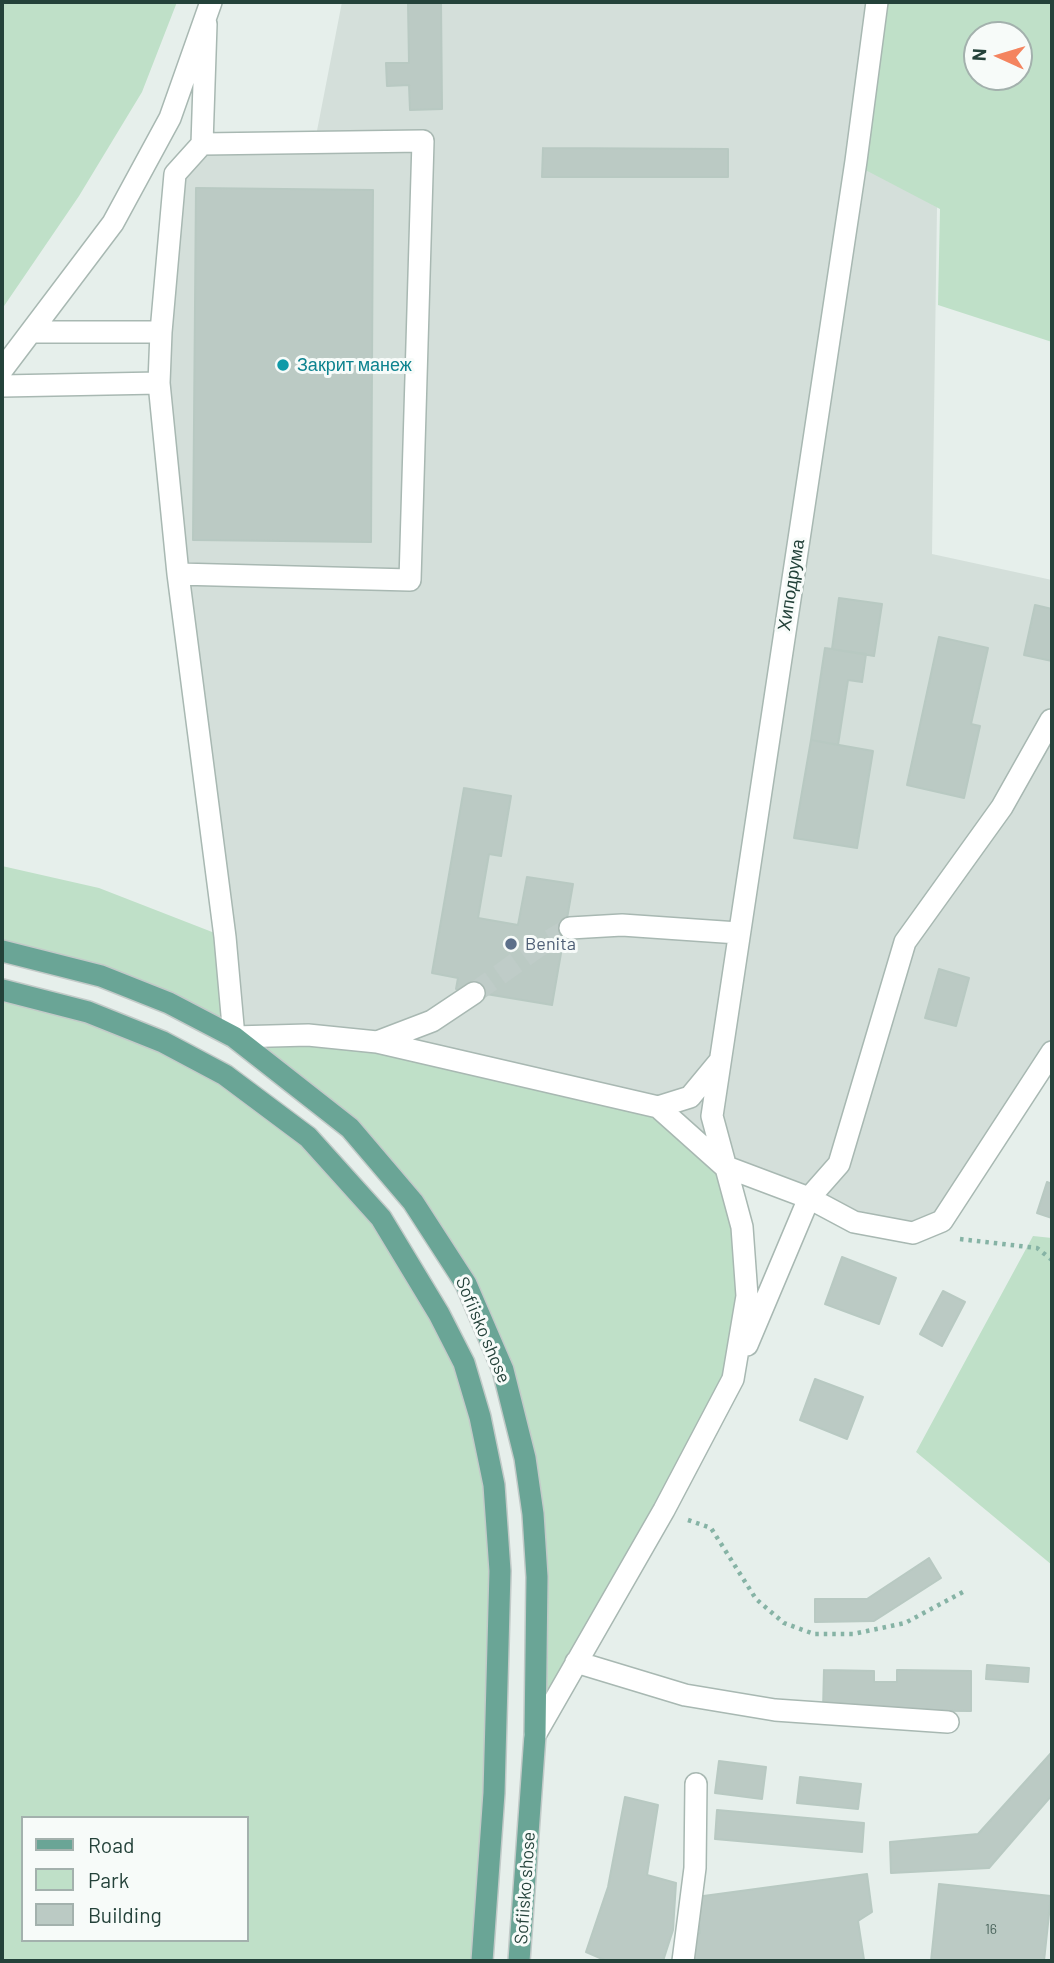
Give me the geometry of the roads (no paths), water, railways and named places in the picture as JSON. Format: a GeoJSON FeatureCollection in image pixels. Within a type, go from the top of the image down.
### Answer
{"type":"FeatureCollection","features":[{"type":"Feature","properties":{"kind":"main road","name":"Sofiisko shose"},"geometry":{"type":"LineString","coordinates":[[2,951],[101,976],[169,1003],[234,1037],[350,1128],[413,1202],[466,1284],[503,1370],[533,1514],[537,1577],[535,1735],[519,1961]]}},
{"type":"Feature","properties":{"kind":"main road","name":"Sofiisko shose"},"geometry":{"type":"LineString","coordinates":[[2,990],[88,1012],[163,1042],[225,1074],[308,1137],[382,1218],[464,1363],[480,1417],[494,1485],[500,1571],[494,1793],[482,1961]]}},
{"type":"Feature","properties":{"kind":"street"},"geometry":{"type":"LineString","coordinates":[[2,370],[113,223],[170,118],[211,2]]}},
{"type":"Feature","properties":{"kind":"street","name":"Хиподрума"},"geometry":{"type":"LineString","coordinates":[[733,1380],[747,1296],[741,1227],[712,1116],[856,161],[877,2]]}},
{"type":"Feature","properties":{"kind":"street"},"geometry":{"type":"LineString","coordinates":[[205,24],[202,144],[175,174],[160,332],[159,383],[178,574],[225,936],[234,1037],[308,1035],[377,1042],[658,1107],[724,1166],[809,1198],[854,1222],[914,1233],[942,1221],[1052,1052]]}},
{"type":"Feature","properties":{"kind":"street"},"geometry":{"type":"LineString","coordinates":[[178,574],[410,580],[423,141],[202,144]]}},
{"type":"Feature","properties":{"kind":"street"},"geometry":{"type":"LineString","coordinates":[[32,332],[160,332]]}},
{"type":"Feature","properties":{"kind":"street"},"geometry":{"type":"LineString","coordinates":[[2,386],[159,383]]}},
{"type":"Feature","properties":{"kind":"street"},"geometry":{"type":"LineString","coordinates":[[535,1735],[664,1510],[733,1380],[809,1198],[839,1164],[905,942],[1002,807],[1051,720]]}},
{"type":"Feature","properties":{"kind":"street"},"geometry":{"type":"LineString","coordinates":[[570,928],[622,925],[738,933]]}},
{"type":"Feature","properties":{"kind":"street"},"geometry":{"type":"LineString","coordinates":[[377,1042],[432,1021],[474,993]]}},
{"type":"Feature","properties":{"kind":"street"},"geometry":{"type":"LineString","coordinates":[[658,1107],[690,1097],[719,1062]]}},
{"type":"Feature","properties":{"kind":"street"},"geometry":{"type":"LineString","coordinates":[[576,1662],[685,1695],[775,1710],[948,1722]]}},
{"type":"Feature","properties":{"kind":"street"},"geometry":{"type":"LineString","coordinates":[[683,1961],[695,1868],[696,1784]]}},
{"type":"Feature","properties":{"kind":"tunnel"},"geometry":{"type":"LineString","coordinates":[[474,993],[538,947],[570,928]]}},
{"type":"Feature","properties":{"kind":"place","name":"Закрит манеж"},"geometry":{"type":"Point","coordinates":[283,365]}},
{"type":"Feature","properties":{"kind":"place","name":"Benita"},"geometry":{"type":"Point","coordinates":[511,944]}}]}
